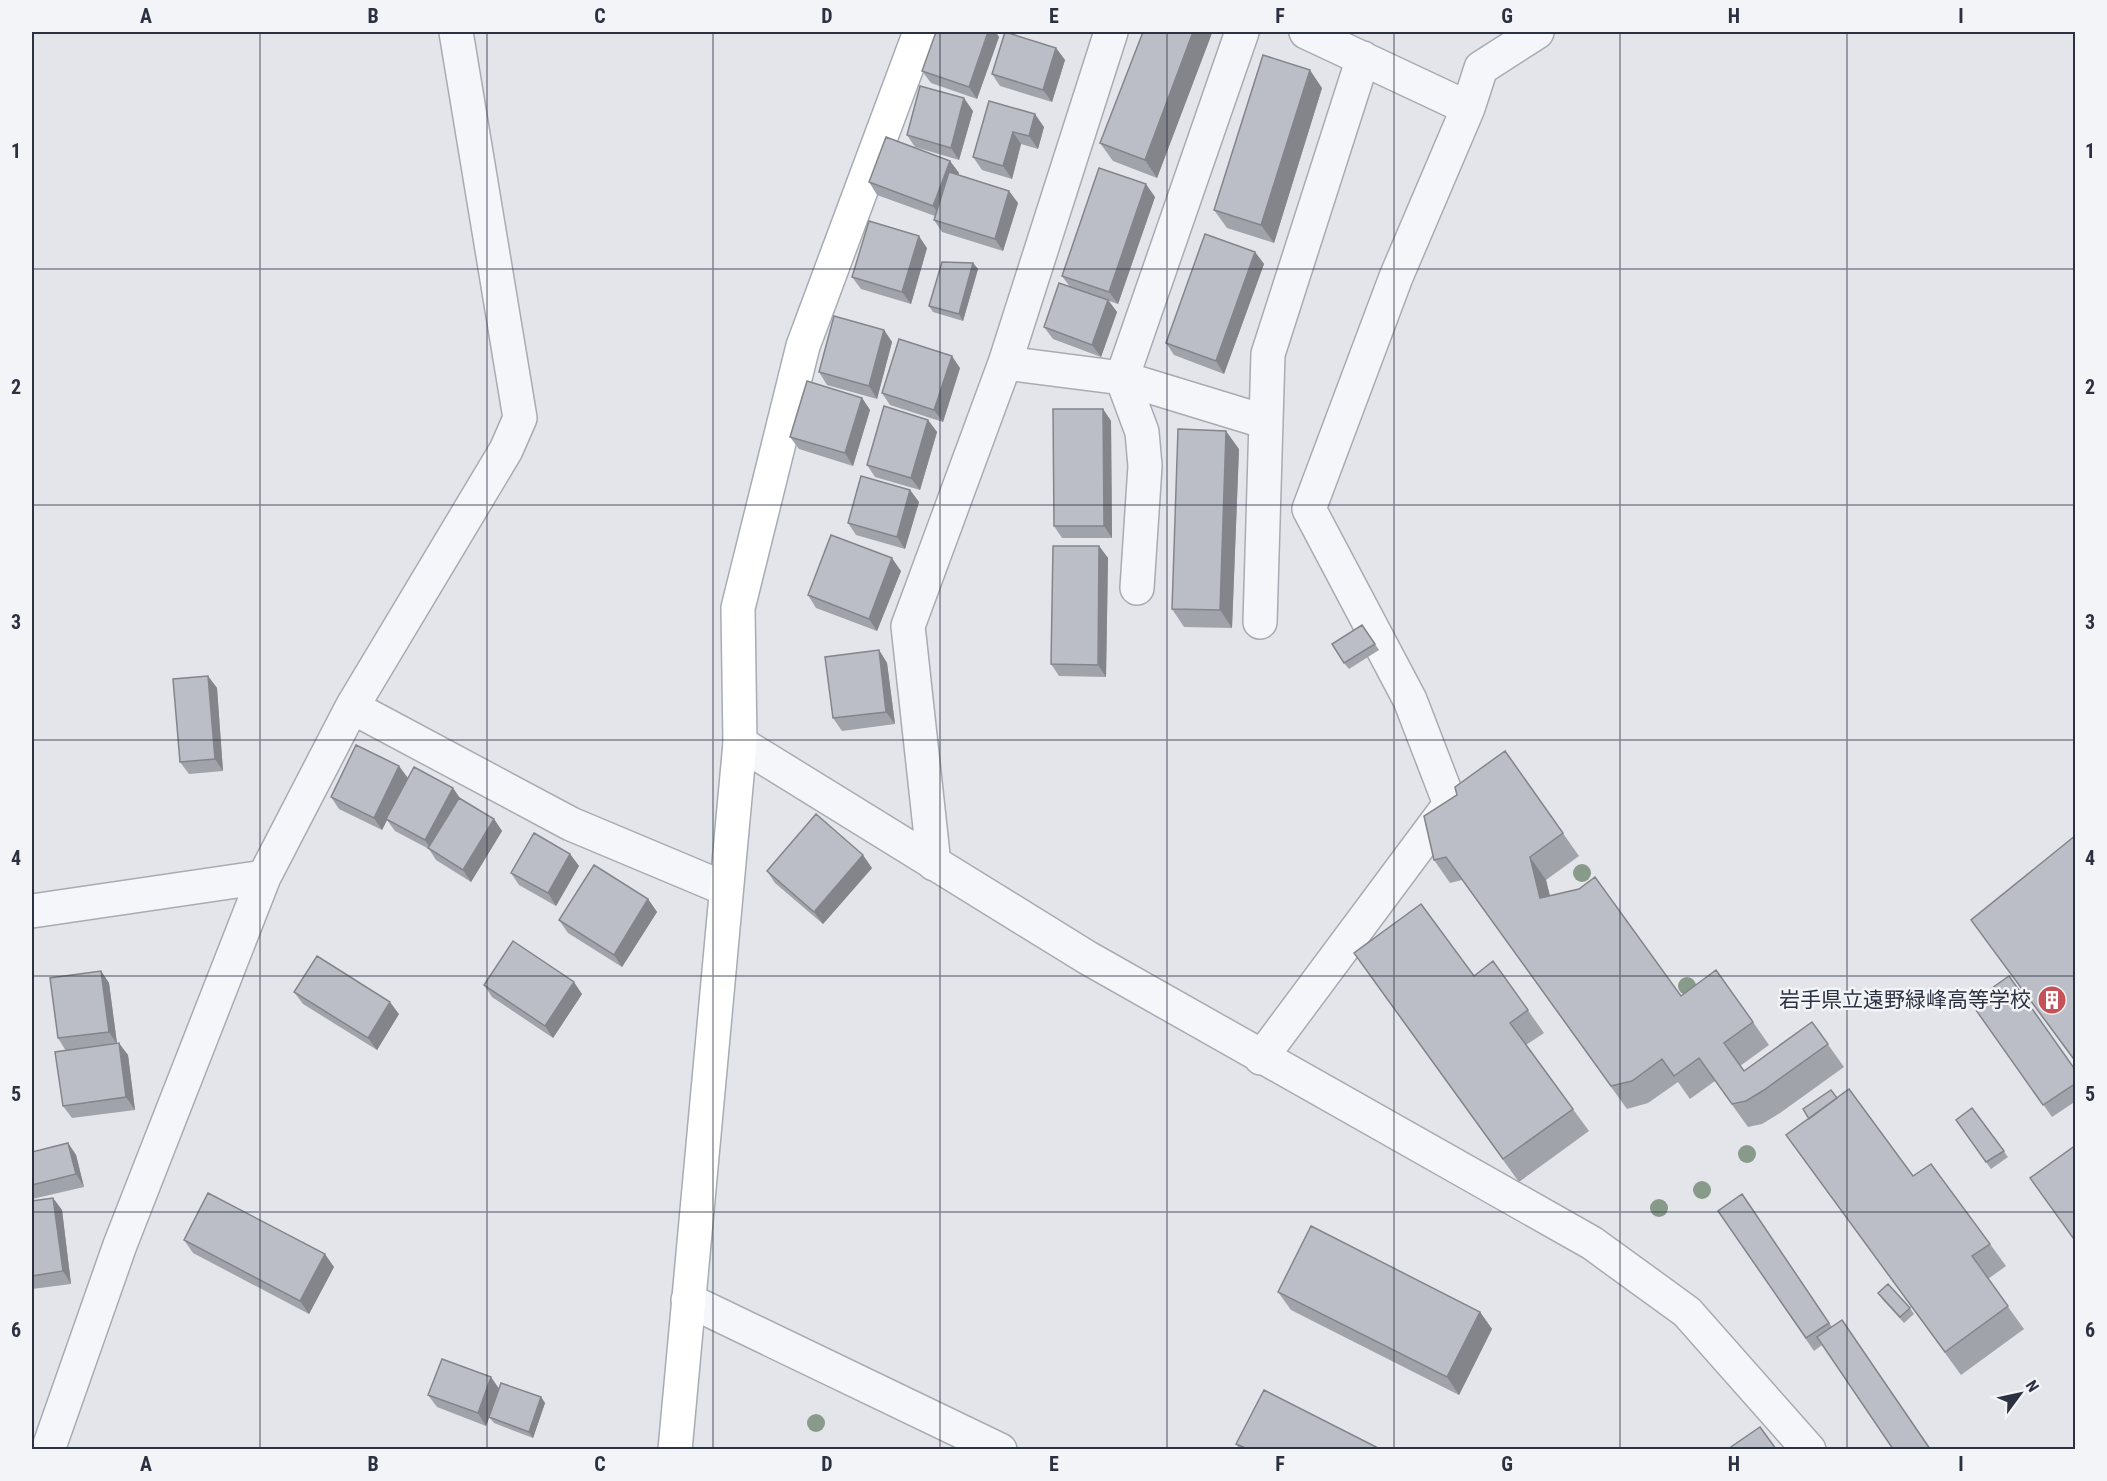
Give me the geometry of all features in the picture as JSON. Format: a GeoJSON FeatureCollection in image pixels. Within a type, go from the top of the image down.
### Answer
{"type":"FeatureCollection","features":[{"type":"Feature","properties":{"kind":"street"},"geometry":{"type":"LineString","coordinates":[[48,1449],[120,1245],[264,877],[352,706],[506,450],[520,418],[456,32]]}},
{"type":"Feature","properties":{"kind":"street"},"geometry":{"type":"LineString","coordinates":[[675,1449],[740,743],[738,608],[803,346],[920,32]]}},
{"type":"Feature","properties":{"kind":"street"},"geometry":{"type":"LineString","coordinates":[[934,864],[908,626],[1005,363],[1111,32]]}},
{"type":"Feature","properties":{"kind":"street"},"geometry":{"type":"LineString","coordinates":[[1137,588],[1145,466],[1142,432],[1122,378],[1242,32]]}},
{"type":"Feature","properties":{"kind":"street"},"geometry":{"type":"LineString","coordinates":[[1306,32],[1468,108]]}},
{"type":"Feature","properties":{"kind":"street"},"geometry":{"type":"LineString","coordinates":[[1261,1058],[1450,804],[1410,700],[1309,509],[1396,277],[1468,108],[1482,68],[1537,32]]}},
{"type":"Feature","properties":{"kind":"street"},"geometry":{"type":"LineString","coordinates":[[1260,622],[1268,354],[1363,58]]}},
{"type":"Feature","properties":{"kind":"street"},"geometry":{"type":"LineString","coordinates":[[1005,363],[1122,378],[1266,422]]}},
{"type":"Feature","properties":{"kind":"street"},"geometry":{"type":"LineString","coordinates":[[352,706],[571,824],[726,889]]}},
{"type":"Feature","properties":{"kind":"street"},"geometry":{"type":"LineString","coordinates":[[740,743],[1088,958],[1261,1058],[1592,1243],[1688,1312],[1809,1449]]}},
{"type":"Feature","properties":{"kind":"street"},"geometry":{"type":"LineString","coordinates":[[32,911],[264,877]]}},
{"type":"Feature","properties":{"kind":"street"},"geometry":{"type":"LineString","coordinates":[[688,1300],[1000,1449]]}},
{"type":"Feature","properties":{"kind":"building"},"geometry":{"type":"Polygon","coordinates":[[[936,32],[988,32],[969,87],[922,71],[936,32]]]}},
{"type":"Feature","properties":{"kind":"building"},"geometry":{"type":"Polygon","coordinates":[[[1005,32],[1056,48],[1043,90],[992,74],[1005,32]]]}},
{"type":"Feature","properties":{"kind":"building"},"geometry":{"type":"Polygon","coordinates":[[[1143,32],[1193,32],[1145,160],[1100,143],[1143,32]]]}},
{"type":"Feature","properties":{"kind":"building"},"geometry":{"type":"Polygon","coordinates":[[[1263,55],[1310,70],[1261,225],[1214,210],[1263,55]]]}},
{"type":"Feature","properties":{"kind":"building"},"geometry":{"type":"Polygon","coordinates":[[[920,86],[964,98],[951,148],[907,135],[920,86]]]}},
{"type":"Feature","properties":{"kind":"building"},"geometry":{"type":"Polygon","coordinates":[[[989,101],[1035,114],[1029,136],[1013,132],[1003,166],[973,157],[989,101]]]}},
{"type":"Feature","properties":{"kind":"building"},"geometry":{"type":"Polygon","coordinates":[[[886,137],[950,161],[933,206],[869,182],[886,137]]]}},
{"type":"Feature","properties":{"kind":"building"},"geometry":{"type":"Polygon","coordinates":[[[1099,168],[1146,184],[1109,292],[1062,276],[1099,168]]]}},
{"type":"Feature","properties":{"kind":"building"},"geometry":{"type":"Polygon","coordinates":[[[949,172],[1009,191],[995,239],[934,220],[949,172]]]}},
{"type":"Feature","properties":{"kind":"building"},"geometry":{"type":"Polygon","coordinates":[[[869,221],[919,236],[902,292],[852,277],[869,221]]]}},
{"type":"Feature","properties":{"kind":"building"},"geometry":{"type":"Polygon","coordinates":[[[1205,234],[1255,252],[1216,361],[1166,343],[1205,234]]]}},
{"type":"Feature","properties":{"kind":"building"},"geometry":{"type":"Polygon","coordinates":[[[942,262],[973,263],[959,314],[929,306],[942,262]]]}},
{"type":"Feature","properties":{"kind":"building"},"geometry":{"type":"Polygon","coordinates":[[[1059,283],[1108,300],[1092,345],[1044,327],[1059,283]]]}},
{"type":"Feature","properties":{"kind":"building"},"geometry":{"type":"Polygon","coordinates":[[[834,316],[884,330],[869,386],[819,372],[834,316]]]}},
{"type":"Feature","properties":{"kind":"building"},"geometry":{"type":"Polygon","coordinates":[[[899,339],[952,356],[934,410],[882,393],[899,339]]]}},
{"type":"Feature","properties":{"kind":"building"},"geometry":{"type":"Polygon","coordinates":[[[807,381],[862,398],[845,453],[790,437],[807,381]]]}},
{"type":"Feature","properties":{"kind":"building"},"geometry":{"type":"Polygon","coordinates":[[[884,406],[928,420],[911,478],[867,465],[884,406]]]}},
{"type":"Feature","properties":{"kind":"building"},"geometry":{"type":"Polygon","coordinates":[[[1053,409],[1103,409],[1104,526],[1054,526],[1053,409]]]}},
{"type":"Feature","properties":{"kind":"building"},"geometry":{"type":"Polygon","coordinates":[[[1178,429],[1226,431],[1220,610],[1172,609],[1178,429]]]}},
{"type":"Feature","properties":{"kind":"building"},"geometry":{"type":"Polygon","coordinates":[[[861,476],[910,490],[897,537],[848,523],[861,476]]]}},
{"type":"Feature","properties":{"kind":"building"},"geometry":{"type":"Polygon","coordinates":[[[831,535],[892,558],[869,619],[808,595],[831,535]]]}},
{"type":"Feature","properties":{"kind":"building"},"geometry":{"type":"Polygon","coordinates":[[[1053,546],[1099,546],[1098,665],[1051,664],[1053,546]]]}},
{"type":"Feature","properties":{"kind":"building"},"geometry":{"type":"Polygon","coordinates":[[[1362,625],[1375,644],[1344,663],[1332,644],[1362,625]]]}},
{"type":"Feature","properties":{"kind":"building"},"geometry":{"type":"Polygon","coordinates":[[[879,650],[886,712],[833,718],[825,657],[879,650]]]}},
{"type":"Feature","properties":{"kind":"building"},"geometry":{"type":"Polygon","coordinates":[[[208,676],[215,759],[180,762],[173,679],[208,676]]]}},
{"type":"Feature","properties":{"kind":"building"},"geometry":{"type":"Polygon","coordinates":[[[356,745],[399,766],[374,818],[331,797],[356,745]]]}},
{"type":"Feature","properties":{"kind":"building"},"geometry":{"type":"Polygon","coordinates":[[[1505,751],[1563,833],[1530,857],[1540,898],[1579,889],[1595,877],[1681,996],[1716,970],[1753,1022],[1724,1043],[1744,1071],[1812,1022],[1828,1044],[1764,1090],[1746,1101],[1732,1104],[1699,1058],[1674,1076],[1662,1059],[1632,1081],[1611,1086],[1446,857],[1434,860],[1424,816],[1457,795],[1455,787],[1505,751]]]}},
{"type":"Feature","properties":{"kind":"building"},"geometry":{"type":"Polygon","coordinates":[[[414,767],[453,788],[425,840],[386,819],[414,767]]]}},
{"type":"Feature","properties":{"kind":"building"},"geometry":{"type":"Polygon","coordinates":[[[459,798],[494,819],[463,870],[428,848],[459,798]]]}},
{"type":"Feature","properties":{"kind":"building"},"geometry":{"type":"Polygon","coordinates":[[[816,814],[863,855],[814,912],[767,871],[816,814]]]}},
{"type":"Feature","properties":{"kind":"building"},"geometry":{"type":"Polygon","coordinates":[[[534,833],[570,854],[548,893],[511,873],[534,833]]]}},
{"type":"Feature","properties":{"kind":"building","name":"岩手県立遠野緑峰高等学校"},"geometry":{"type":"Polygon","coordinates":[[[2076,835],[2076,1062],[1971,920],[2076,835]]]}},
{"type":"Feature","properties":{"kind":"building"},"geometry":{"type":"Polygon","coordinates":[[[594,865],[648,899],[614,955],[559,920],[594,865]]]}},
{"type":"Feature","properties":{"kind":"building"},"geometry":{"type":"Polygon","coordinates":[[[1421,904],[1474,976],[1493,961],[1528,1010],[1510,1023],[1573,1109],[1503,1159],[1354,953],[1421,904]]]}},
{"type":"Feature","properties":{"kind":"building"},"geometry":{"type":"Polygon","coordinates":[[[513,941],[574,982],[545,1026],[484,985],[513,941]]]}},
{"type":"Feature","properties":{"kind":"building"},"geometry":{"type":"Polygon","coordinates":[[[317,956],[390,1002],[368,1038],[294,992],[317,956]]]}},
{"type":"Feature","properties":{"kind":"building"},"geometry":{"type":"Polygon","coordinates":[[[101,971],[109,1032],[58,1038],[50,978],[101,971]]]}},
{"type":"Feature","properties":{"kind":"building"},"geometry":{"type":"Polygon","coordinates":[[[2009,976],[2076,1071],[2076,1083],[2043,1105],[1971,1003],[2009,976]]]}},
{"type":"Feature","properties":{"kind":"building"},"geometry":{"type":"Polygon","coordinates":[[[119,1043],[126,1097],[63,1106],[55,1052],[119,1043]]]}},
{"type":"Feature","properties":{"kind":"building"},"geometry":{"type":"Polygon","coordinates":[[[1849,1089],[1913,1176],[1931,1164],[1990,1244],[1972,1256],[2008,1306],[1945,1352],[1786,1135],[1849,1089]]]}},
{"type":"Feature","properties":{"kind":"building"},"geometry":{"type":"Polygon","coordinates":[[[1831,1090],[1837,1098],[1809,1119],[1803,1109],[1831,1090]]]}},
{"type":"Feature","properties":{"kind":"building"},"geometry":{"type":"Polygon","coordinates":[[[1972,1108],[2004,1151],[1986,1162],[1956,1120],[1972,1108]]]}},
{"type":"Feature","properties":{"kind":"building"},"geometry":{"type":"Polygon","coordinates":[[[68,1143],[76,1174],[32,1185],[32,1152],[68,1143]]]}},
{"type":"Feature","properties":{"kind":"building"},"geometry":{"type":"Polygon","coordinates":[[[2076,1145],[2076,1242],[2030,1178],[2076,1145]]]}},
{"type":"Feature","properties":{"kind":"building"},"geometry":{"type":"Polygon","coordinates":[[[208,1193],[325,1254],[300,1301],[184,1240],[208,1193]]]}},
{"type":"Feature","properties":{"kind":"building"},"geometry":{"type":"Polygon","coordinates":[[[1742,1194],[1829,1323],[1806,1338],[1718,1211],[1742,1194]]]}},
{"type":"Feature","properties":{"kind":"building"},"geometry":{"type":"Polygon","coordinates":[[[53,1198],[63,1271],[32,1276],[32,1201],[53,1198]]]}},
{"type":"Feature","properties":{"kind":"building"},"geometry":{"type":"Polygon","coordinates":[[[1311,1226],[1480,1312],[1447,1377],[1278,1292],[1311,1226]]]}},
{"type":"Feature","properties":{"kind":"building"},"geometry":{"type":"Polygon","coordinates":[[[1888,1284],[1910,1308],[1900,1317],[1878,1293],[1888,1284]]]}},
{"type":"Feature","properties":{"kind":"building"},"geometry":{"type":"Polygon","coordinates":[[[1842,1320],[1930,1449],[1893,1449],[1817,1337],[1842,1320]]]}},
{"type":"Feature","properties":{"kind":"building"},"geometry":{"type":"Polygon","coordinates":[[[442,1359],[491,1377],[478,1413],[428,1395],[442,1359]]]}},
{"type":"Feature","properties":{"kind":"building"},"geometry":{"type":"Polygon","coordinates":[[[501,1383],[541,1397],[529,1432],[489,1417],[501,1383]]]}},
{"type":"Feature","properties":{"kind":"building"},"geometry":{"type":"Polygon","coordinates":[[[1264,1390],[1380,1449],[1248,1449],[1236,1444],[1264,1390]]]}},
{"type":"Feature","properties":{"kind":"building"},"geometry":{"type":"Polygon","coordinates":[[[1760,1427],[1776,1449],[1728,1449],[1760,1427]]]}},
{"type":"Feature","properties":{"kind":"place","name":"岩手県立遠野緑峰高等学校"},"geometry":{"type":"Point","coordinates":[2052,1000]}}]}
